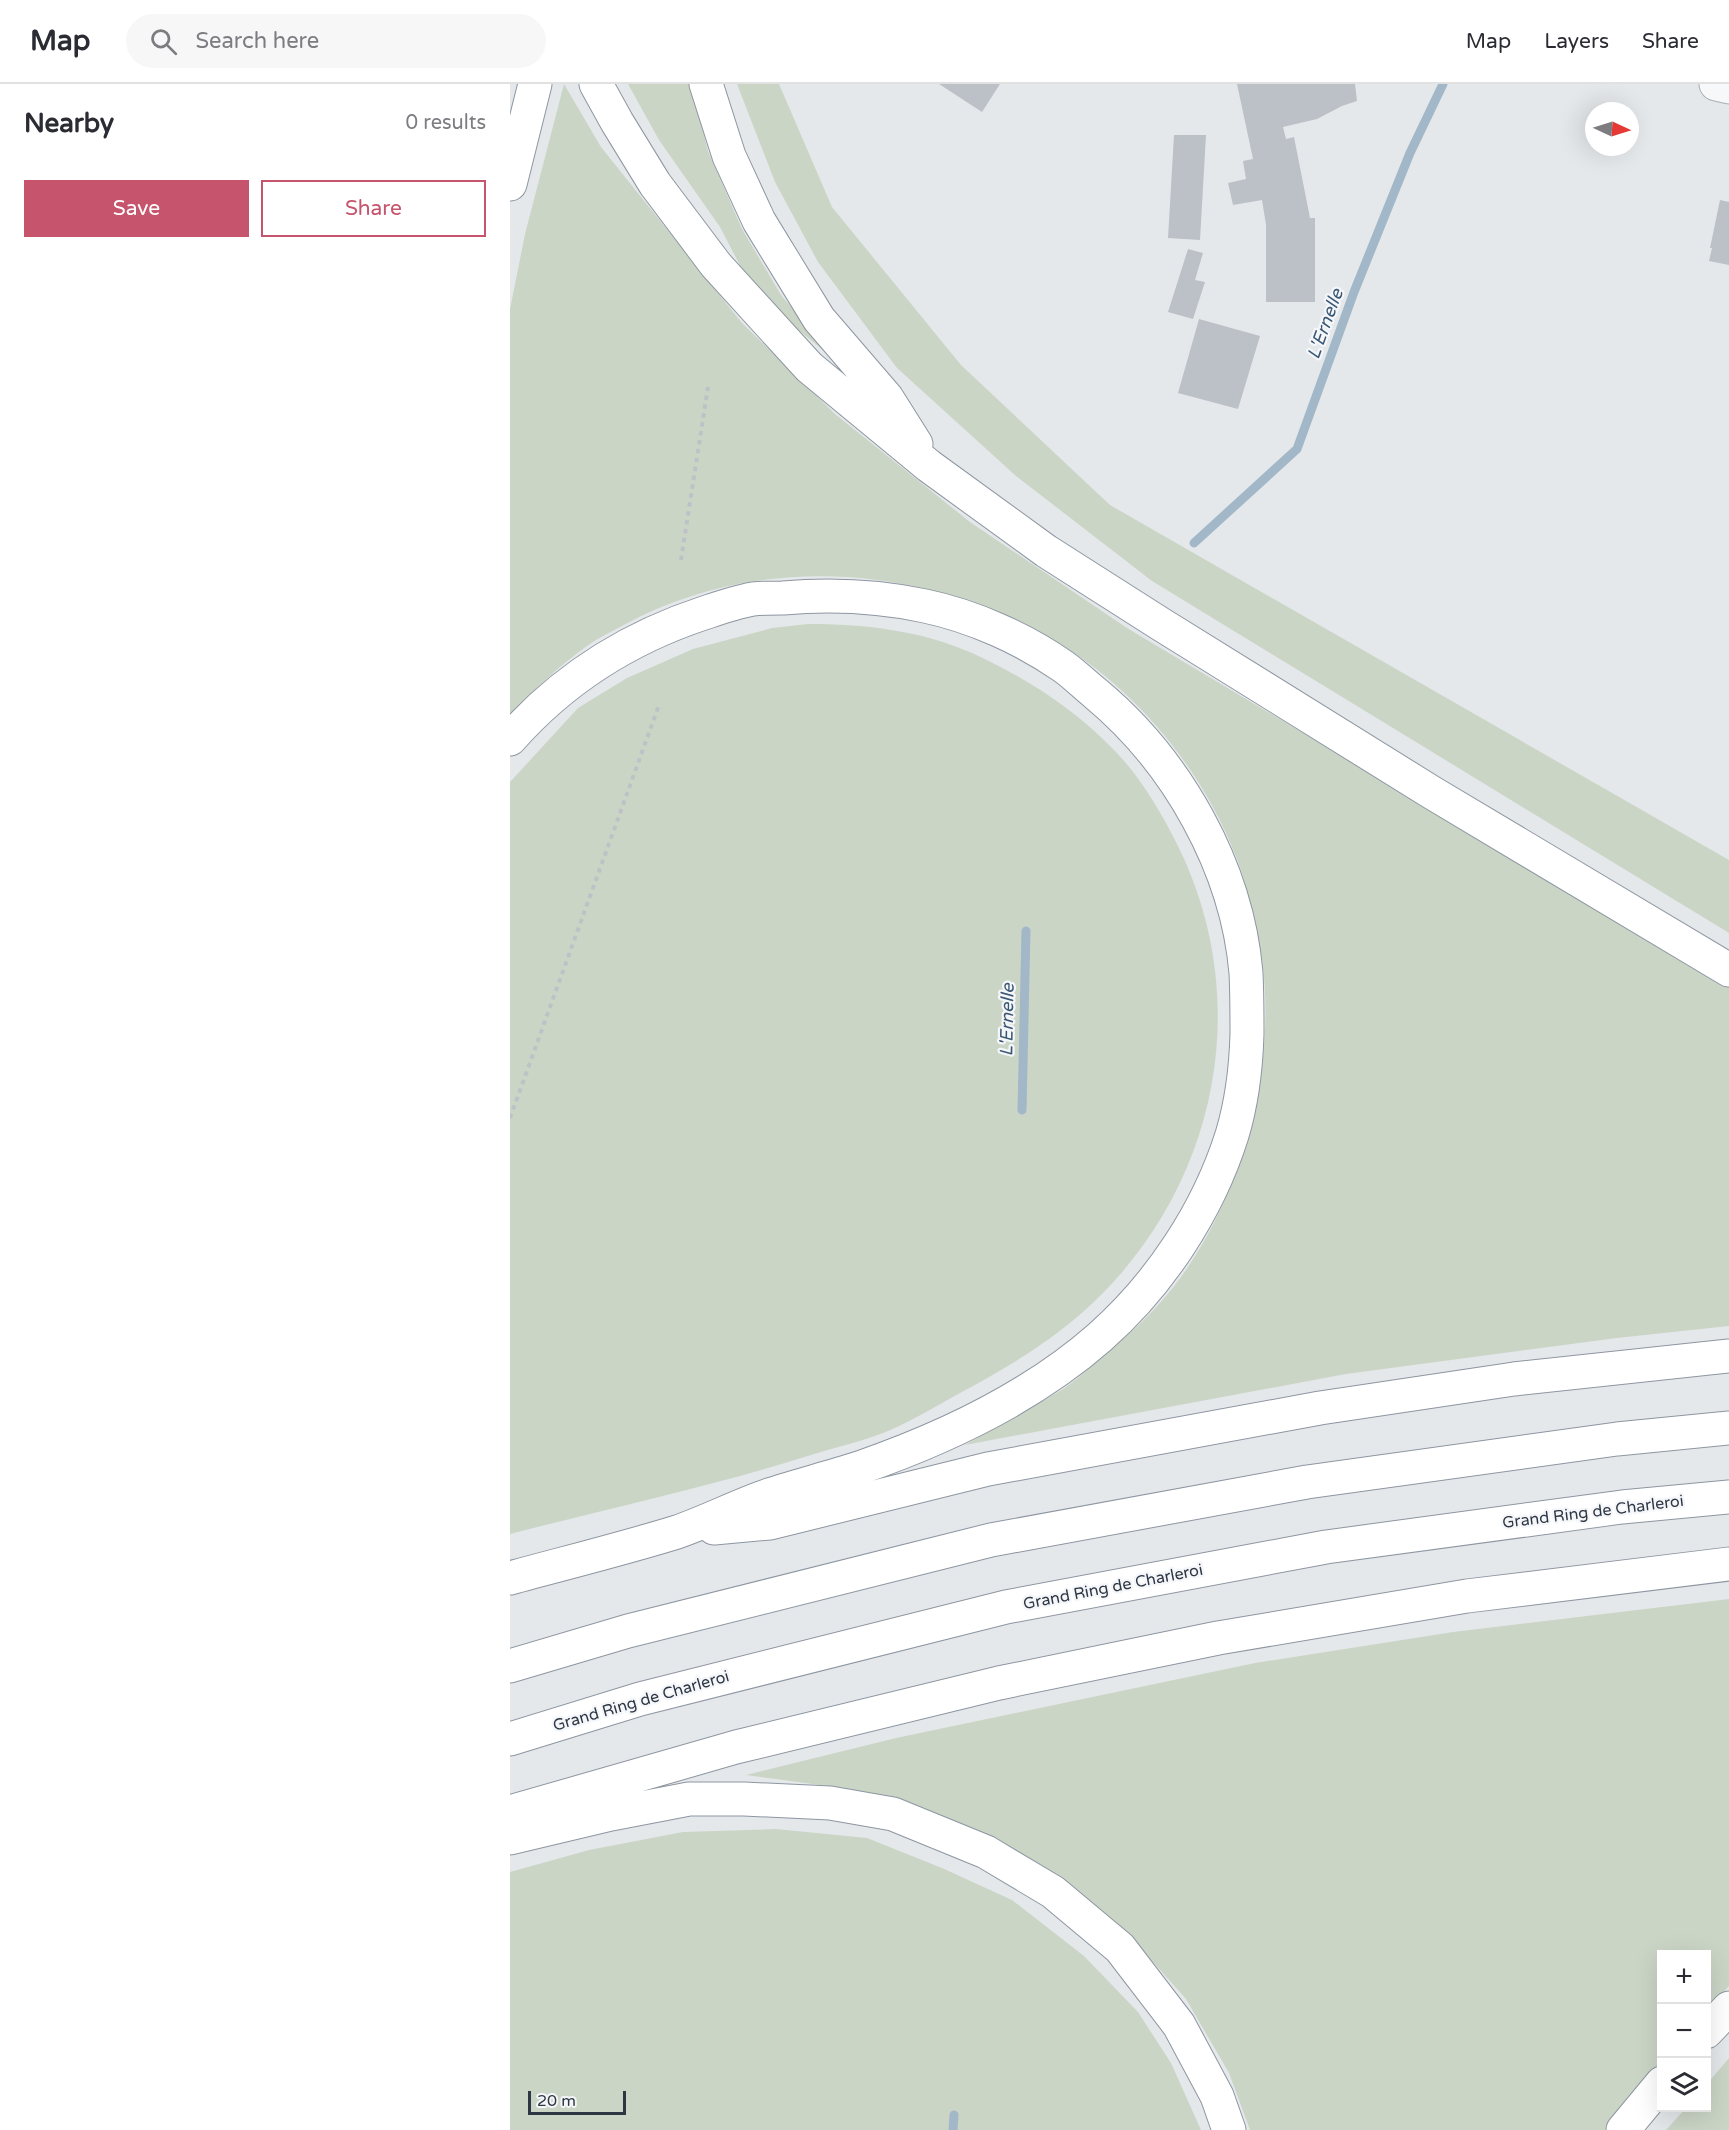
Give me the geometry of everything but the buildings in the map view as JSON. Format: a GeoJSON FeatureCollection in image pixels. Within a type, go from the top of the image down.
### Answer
{"type":"FeatureCollection","features":[{"type":"Feature","properties":{"kind":"highway"},"geometry":{"type":"LineString","coordinates":[[510,184],[535,84]]}},
{"type":"Feature","properties":{"kind":"highway"},"geometry":{"type":"LineString","coordinates":[[596,84],[655,184],[716,266],[809,367],[929,466],[1046,551],[1159,623],[1431,792],[1729,970]]}},
{"type":"Feature","properties":{"kind":"highway"},"geometry":{"type":"LineString","coordinates":[[706,84],[729,156],[759,221],[819,319],[887,398],[929,466]]}},
{"type":"Feature","properties":{"kind":"highway"},"geometry":{"type":"LineString","coordinates":[[510,739],[534,712],[600,660],[638,639],[677,622],[752,600],[814,595],[878,598],[928,606],[975,621],[1019,640],[1064,667],[1119,713],[1152,748],[1182,789],[1203,828],[1237,920],[1246,970],[1247,1023],[1242,1091],[1233,1133],[1221,1166],[1202,1206],[1176,1251],[1140,1297],[1099,1338],[1047,1377],[1007,1402],[903,1452],[768,1495],[680,1531],[510,1578]]}},
{"type":"Feature","properties":{"kind":"highway"},"geometry":{"type":"LineString","coordinates":[[680,1531],[770,1523],[987,1469],[1320,1408],[1514,1379],[1729,1356]]}},
{"type":"Feature","properties":{"kind":"highway"},"geometry":{"type":"LineString","coordinates":[[510,1666],[628,1631],[991,1540],[1307,1482],[1617,1439],[1729,1428]]}},
{"type":"Feature","properties":{"kind":"highway","name":"Grand Ring de Charleroi"},"geometry":{"type":"LineString","coordinates":[[510,1739],[640,1699],[1005,1607],[1326,1547],[1622,1507],[1729,1497]]}},
{"type":"Feature","properties":{"kind":"highway"},"geometry":{"type":"LineString","coordinates":[[510,1812],[759,1742],[999,1683],[1218,1638],[1467,1596],[1729,1564]]}},
{"type":"Feature","properties":{"kind":"highway"},"geometry":{"type":"LineString","coordinates":[[510,1838],[610,1814],[689,1799],[830,1803],[893,1814],[986,1852],[1053,1892],[1120,1948],[1179,2025],[1217,2096],[1229,2130]]}},
{"type":"Feature","properties":{"kind":"highway"},"geometry":{"type":"LineString","coordinates":[[1711,2027],[1729,2008]]}},
{"type":"Feature","properties":{"kind":"highway"},"geometry":{"type":"LineString","coordinates":[[1623,2130],[1657,2089]]}},
{"type":"Feature","properties":{"kind":"street"},"geometry":{"type":"LineString","coordinates":[[1716,84],[1729,87]]}},
{"type":"Feature","properties":{"kind":"path"},"geometry":{"type":"LineString","coordinates":[[681,560],[708,387]]}},
{"type":"Feature","properties":{"kind":"path"},"geometry":{"type":"LineString","coordinates":[[510,1118],[659,705]]}},
{"type":"Feature","properties":{"kind":"green space"},"geometry":{"type":"Polygon","coordinates":[[[564,84],[601,147],[742,323],[835,414],[970,522],[1127,628],[1729,987],[1729,1326],[1617,1338],[1346,1374],[965,1445],[1067,1386],[1111,1350],[1159,1304],[1194,1258],[1209,1233],[1243,1151],[1260,1078],[1264,1044],[1265,993],[1262,959],[1242,873],[1228,837],[1189,768],[1139,707],[1110,680],[1079,656],[1046,636],[965,601],[926,589],[887,581],[810,576],[732,585],[694,595],[658,609],[591,643],[547,679],[510,716],[510,309],[525,234],[564,84]]]}},
{"type":"Feature","properties":{"kind":"green space"},"geometry":{"type":"Polygon","coordinates":[[[628,84],[691,84],[708,151],[742,229],[781,295],[834,359],[785,319],[746,277],[720,227],[659,140],[628,84]]]}},
{"type":"Feature","properties":{"kind":"green space"},"geometry":{"type":"Polygon","coordinates":[[[737,84],[779,84],[832,207],[961,365],[1110,505],[1729,860],[1729,933],[1152,581],[1016,476],[897,368],[818,262],[775,182],[737,84]]]}},
{"type":"Feature","properties":{"kind":"green space"},"geometry":{"type":"Polygon","coordinates":[[[808,624],[850,625],[891,630],[932,639],[972,653],[1030,684],[1066,708],[1100,736],[1134,773],[1177,844],[1200,902],[1214,962],[1218,1022],[1212,1081],[1198,1139],[1174,1195],[1142,1247],[1102,1294],[1050,1339],[991,1376],[909,1421],[875,1436],[737,1477],[510,1534],[510,782],[578,708],[627,678],[693,649],[772,628],[808,624]]]}},
{"type":"Feature","properties":{"kind":"green space"},"geometry":{"type":"Polygon","coordinates":[[[1729,1599],[1729,1986],[1711,2006],[1711,1950],[1657,1950],[1657,2067],[1605,2130],[1250,2130],[1229,2073],[1186,1999],[1128,1934],[916,1806],[827,1786],[746,1775],[896,1738],[1255,1663],[1453,1632],[1729,1599]]]}},
{"type":"Feature","properties":{"kind":"green space"},"geometry":{"type":"Polygon","coordinates":[[[776,1829],[867,1838],[942,1868],[1012,1900],[1084,1956],[1138,2012],[1171,2063],[1201,2130],[510,2130],[510,1872],[589,1850],[683,1832],[776,1829]]]}},
{"type":"Feature","properties":{"kind":"green space"},"geometry":{"type":"Polygon","coordinates":[[[1729,2058],[1729,2130],[1666,2130],[1682,2112],[1711,2112],[1711,2079],[1729,2058]]]}},
{"type":"Feature","properties":{"kind":"waterway","name":"L'Ernelle"},"geometry":{"type":"LineString","coordinates":[[1194,543],[1297,449],[1354,292],[1410,153],[1443,84]]}},
{"type":"Feature","properties":{"kind":"waterway","name":"L'Ernelle"},"geometry":{"type":"LineString","coordinates":[[1022,1110],[1026,931]]}},
{"type":"Feature","properties":{"kind":"waterway","name":"L'Ernelle"},"geometry":{"type":"LineString","coordinates":[[953,2130],[954,2115]]}}]}
